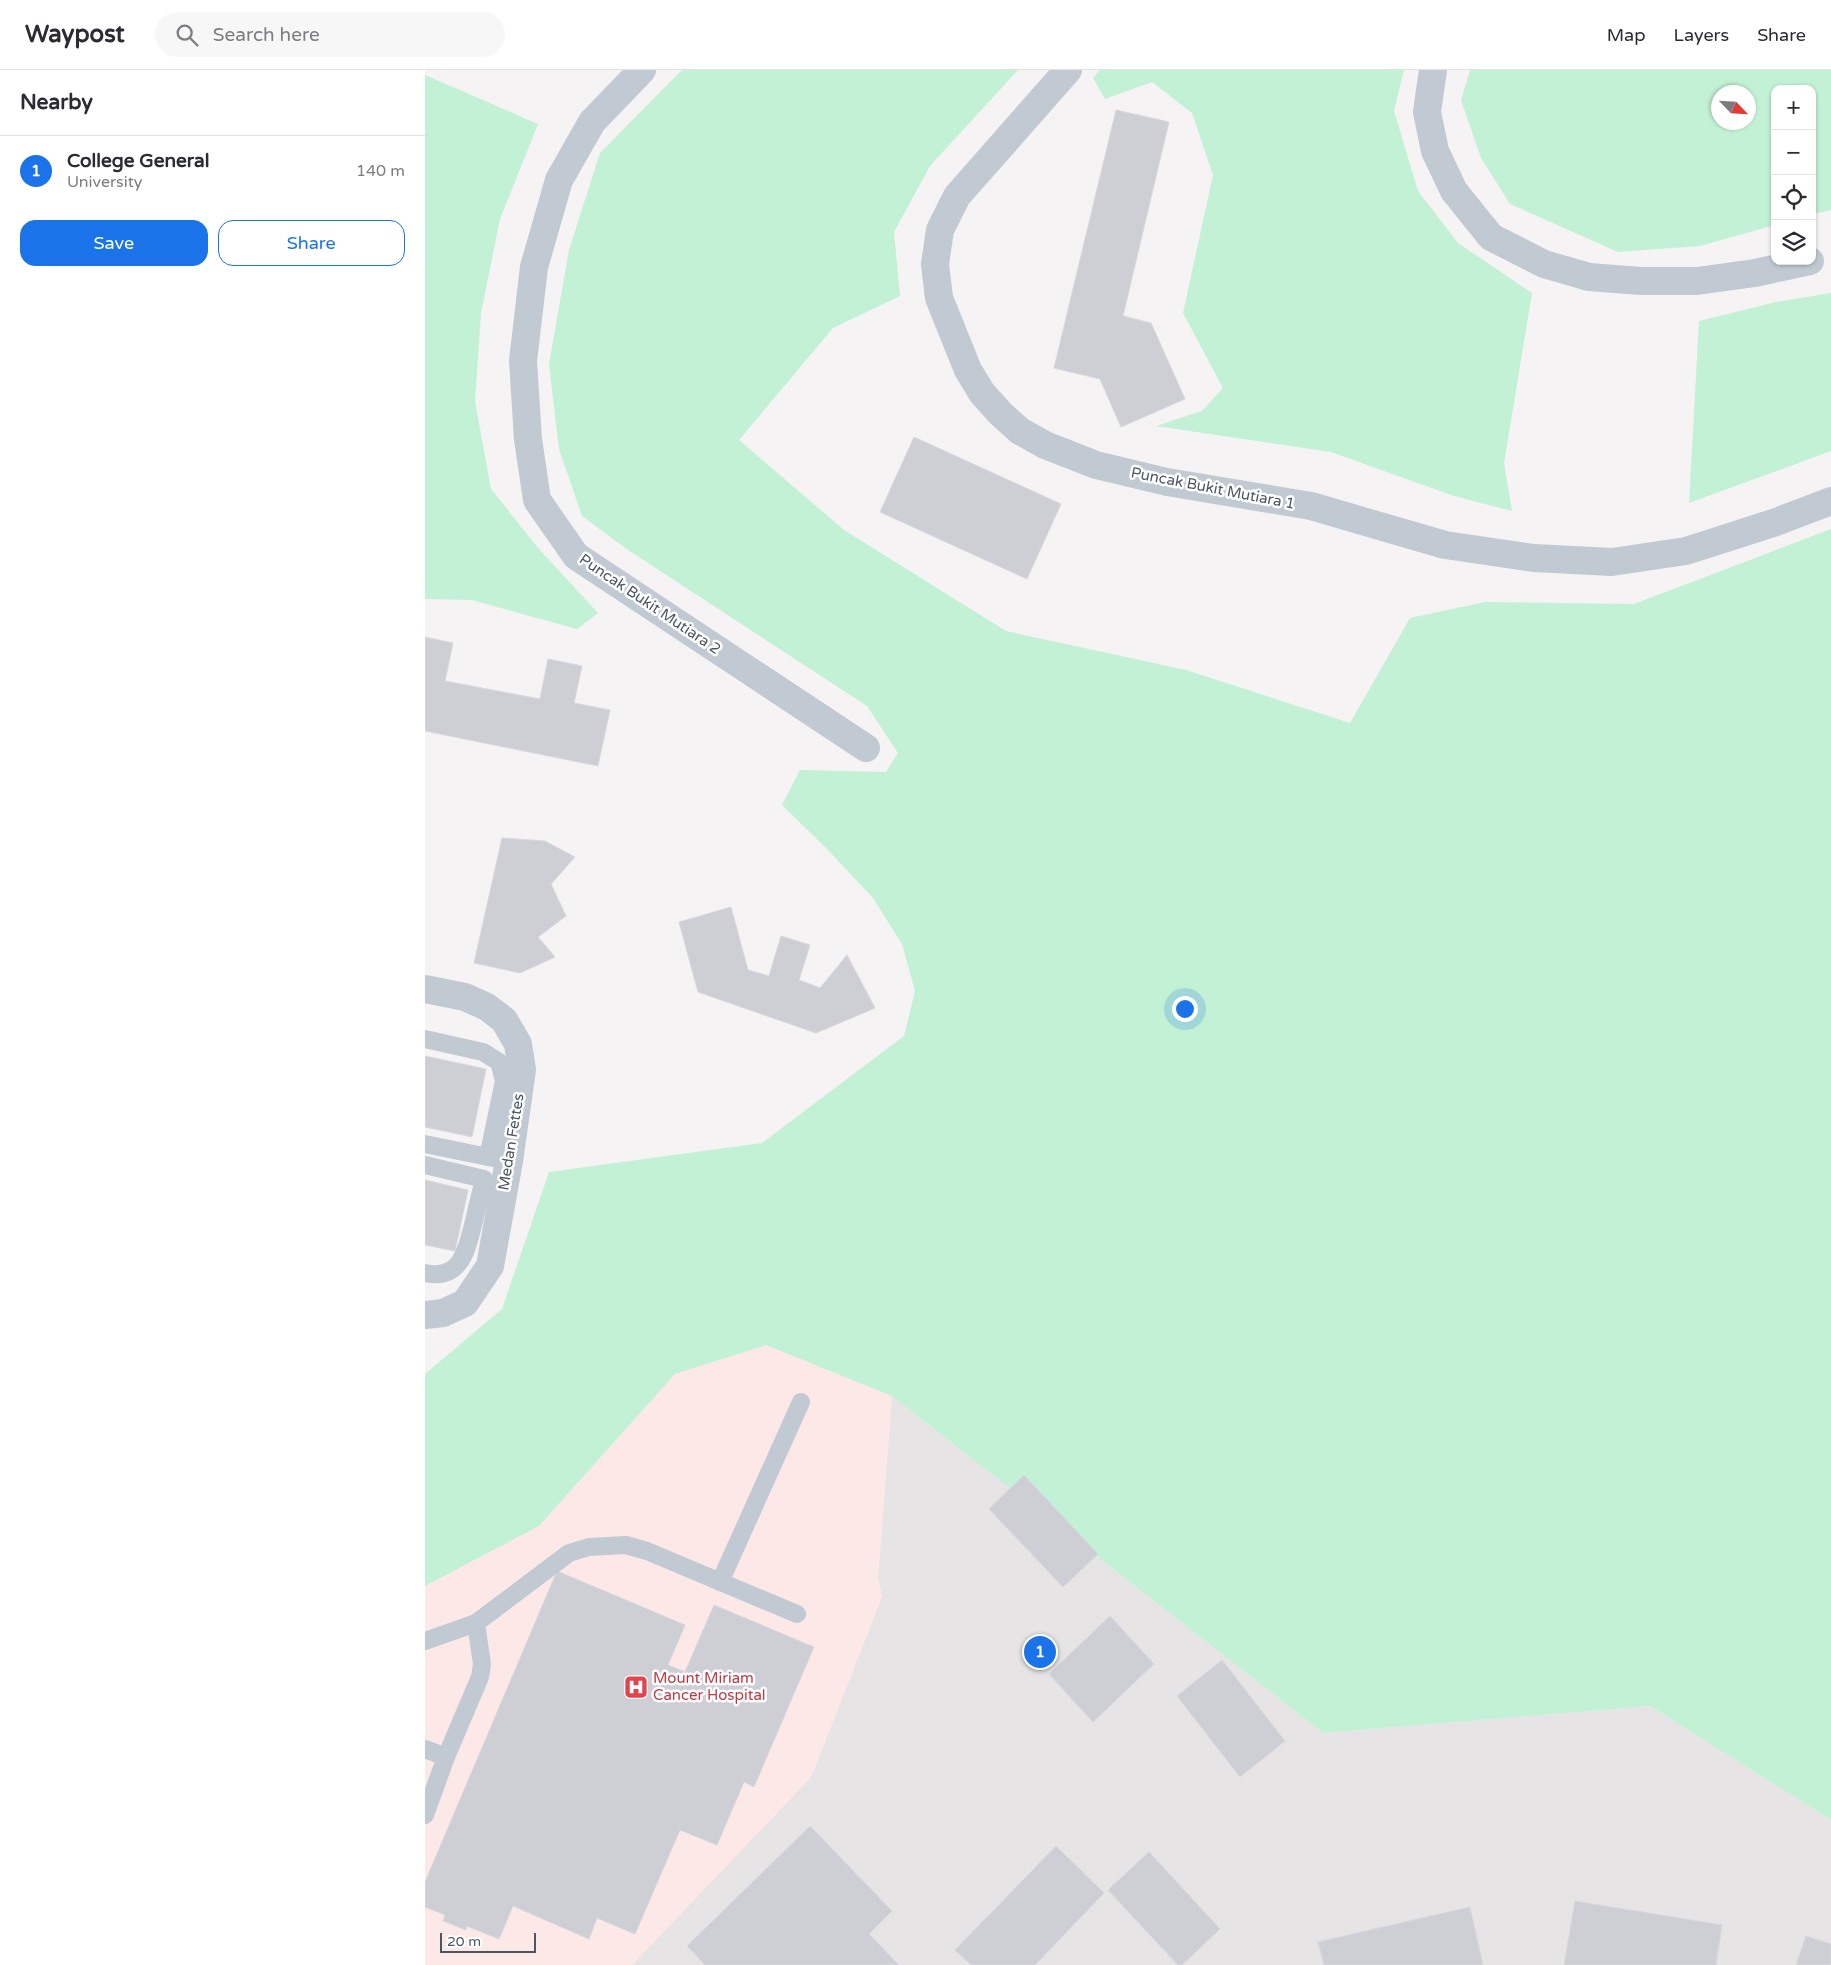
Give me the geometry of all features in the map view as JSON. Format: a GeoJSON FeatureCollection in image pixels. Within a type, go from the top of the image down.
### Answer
{"type":"FeatureCollection","features":[{"type":"Feature","properties":{"kind":"street","name":"Puncak Bukit Mutiara 2"},"geometry":{"type":"LineString","coordinates":[[642,70],[592,122],[559,180],[534,268],[523,361],[528,440],[537,500],[576,556],[866,748]]}},
{"type":"Feature","properties":{"kind":"street","name":"Puncak Bukit Mutiara 1"},"geometry":{"type":"LineString","coordinates":[[1068,70],[957,196],[940,230],[935,264],[939,298],[968,370],[982,393],[1001,414],[1021,431],[1045,445],[1097,465],[1167,482],[1311,506],[1445,545],[1534,558],[1612,562],[1685,551],[1776,522],[1831,501]]}},
{"type":"Feature","properties":{"kind":"street"},"geometry":{"type":"LineString","coordinates":[[1433,70],[1427,112],[1435,151],[1454,191],[1491,237],[1544,264],[1589,277],[1641,281],[1697,282],[1792,265]]}},
{"type":"Feature","properties":{"kind":"street"},"geometry":{"type":"LineString","coordinates":[[1816,260],[1831,257]]}},
{"type":"Feature","properties":{"kind":"street","name":"Medan Fettes"},"geometry":{"type":"LineString","coordinates":[[425,989],[465,997],[487,1007],[504,1020],[518,1044],[522,1070],[498,1159],[490,1266],[465,1303],[443,1313],[425,1315]]}},
{"type":"Feature","properties":{"kind":"lane"},"geometry":{"type":"LineString","coordinates":[[425,1039],[483,1052],[499,1062],[504,1081],[498,1159],[425,1144]]}},
{"type":"Feature","properties":{"kind":"lane"},"geometry":{"type":"LineString","coordinates":[[425,1165],[484,1179],[466,1253],[459,1264],[448,1272],[433,1275],[425,1273]]}},
{"type":"Feature","properties":{"kind":"lane"},"geometry":{"type":"LineString","coordinates":[[720,1582],[801,1402]]}},
{"type":"Feature","properties":{"kind":"lane"},"geometry":{"type":"LineString","coordinates":[[425,1641],[476,1623],[569,1553],[589,1548],[625,1546],[647,1551],[797,1614]]}},
{"type":"Feature","properties":{"kind":"lane"},"geometry":{"type":"LineString","coordinates":[[425,1815],[446,1757],[480,1677],[482,1664],[476,1623]]}},
{"type":"Feature","properties":{"kind":"lane"},"geometry":{"type":"LineString","coordinates":[[425,1749],[446,1757]]}},
{"type":"Feature","properties":{"kind":"shaded area","name":"Mount Miriam Cancer Hospital"},"geometry":{"type":"Polygon","coordinates":[[[766,1345],[892,1396],[878,1577],[882,1597],[811,1777],[632,1965],[425,1965],[425,1586],[539,1526],[675,1374],[766,1345]]]}},
{"type":"Feature","properties":{"kind":"shaded area"},"geometry":{"type":"Polygon","coordinates":[[[892,1396],[1323,1733],[1650,1706],[1831,1820],[1831,1965],[632,1965],[811,1777],[882,1597],[878,1577],[892,1396]]]}},
{"type":"Feature","properties":{"kind":"green space"},"geometry":{"type":"Polygon","coordinates":[[[682,70],[1018,70],[930,166],[894,232],[900,296],[833,328],[739,440],[844,530],[1006,631],[1186,670],[1350,723],[1410,618],[1485,602],[1634,604],[1831,529],[1831,1820],[1650,1706],[1323,1733],[892,1396],[766,1345],[675,1374],[539,1526],[425,1586],[425,1374],[502,1309],[549,1172],[762,1143],[904,1036],[915,991],[902,944],[873,898],[782,805],[800,770],[886,772],[898,753],[867,706],[628,550],[582,516],[559,449],[549,364],[569,250],[600,153],[682,70]]]}},
{"type":"Feature","properties":{"kind":"green space"},"geometry":{"type":"Polygon","coordinates":[[[1100,70],[1404,70],[1394,111],[1418,191],[1458,243],[1532,293],[1504,463],[1512,511],[1454,496],[1331,452],[1156,426],[1202,411],[1223,388],[1183,313],[1213,175],[1192,113],[1152,82],[1105,99],[1093,78],[1100,70]]]}},
{"type":"Feature","properties":{"kind":"green space"},"geometry":{"type":"Polygon","coordinates":[[[1470,70],[1831,70],[1831,210],[1816,213],[1816,85],[1771,85],[1771,226],[1700,246],[1618,252],[1510,204],[1481,158],[1461,100],[1470,70]]]}},
{"type":"Feature","properties":{"kind":"green space"},"geometry":{"type":"Polygon","coordinates":[[[425,75],[538,124],[500,219],[481,313],[475,401],[491,489],[538,548],[598,613],[577,629],[472,600],[425,599],[425,75]]]}},
{"type":"Feature","properties":{"kind":"green space"},"geometry":{"type":"Polygon","coordinates":[[[1831,293],[1831,451],[1689,503],[1699,321],[1776,302],[1831,293]]]}},
{"type":"Feature","properties":{"kind":"building"},"geometry":{"type":"Polygon","coordinates":[[[1116,110],[1169,122],[1123,316],[1151,323],[1185,399],[1121,427],[1100,379],[1054,368],[1116,110]]]}},
{"type":"Feature","properties":{"kind":"building"},"geometry":{"type":"Polygon","coordinates":[[[914,437],[1061,504],[1027,579],[880,512],[914,437]]]}},
{"type":"Feature","properties":{"kind":"building"},"geometry":{"type":"Polygon","coordinates":[[[425,637],[453,643],[445,681],[540,699],[548,659],[582,666],[574,703],[610,710],[598,766],[425,731],[425,637]]]}},
{"type":"Feature","properties":{"kind":"building"},"geometry":{"type":"Polygon","coordinates":[[[502,838],[545,841],[575,857],[551,884],[566,916],[538,937],[555,957],[520,973],[474,963],[502,838]]]}},
{"type":"Feature","properties":{"kind":"building"},"geometry":{"type":"Polygon","coordinates":[[[731,907],[748,970],[769,976],[781,936],[810,945],[799,980],[820,988],[847,955],[875,1008],[816,1033],[698,992],[679,922],[731,907]]]}},
{"type":"Feature","properties":{"kind":"building"},"geometry":{"type":"Polygon","coordinates":[[[425,1056],[486,1069],[472,1137],[425,1127],[425,1056]]]}},
{"type":"Feature","properties":{"kind":"building"},"geometry":{"type":"Polygon","coordinates":[[[425,1180],[468,1190],[455,1251],[425,1245],[425,1180]]]}},
{"type":"Feature","properties":{"kind":"building"},"geometry":{"type":"Polygon","coordinates":[[[1024,1475],[1098,1554],[1063,1587],[989,1509],[1024,1475]]]}},
{"type":"Feature","properties":{"kind":"building"},"geometry":{"type":"Polygon","coordinates":[[[557,1571],[685,1625],[668,1665],[685,1672],[714,1605],[814,1647],[754,1787],[744,1782],[717,1845],[680,1830],[635,1934],[597,1918],[589,1939],[513,1906],[499,1939],[467,1926],[466,1930],[443,1921],[445,1915],[425,1907],[425,1882],[557,1571]]]}},
{"type":"Feature","properties":{"kind":"building"},"geometry":{"type":"Polygon","coordinates":[[[1110,1616],[1154,1664],[1093,1722],[1049,1674],[1110,1616]]]}},
{"type":"Feature","properties":{"kind":"building"},"geometry":{"type":"Polygon","coordinates":[[[1222,1660],[1285,1741],[1240,1777],[1177,1696],[1222,1660]]]}},
{"type":"Feature","properties":{"kind":"building"},"geometry":{"type":"Polygon","coordinates":[[[810,1826],[892,1911],[869,1934],[899,1965],[705,1965],[687,1946],[810,1826]]]}},
{"type":"Feature","properties":{"kind":"building"},"geometry":{"type":"Polygon","coordinates":[[[1056,1846],[1104,1893],[1035,1965],[971,1965],[955,1950],[1056,1846]]]}},
{"type":"Feature","properties":{"kind":"building"},"geometry":{"type":"Polygon","coordinates":[[[1149,1852],[1220,1929],[1182,1965],[1178,1965],[1108,1890],[1149,1852]]]}},
{"type":"Feature","properties":{"kind":"building"},"geometry":{"type":"Polygon","coordinates":[[[1575,1901],[1722,1925],[1716,1965],[1564,1965],[1575,1901]]]}},
{"type":"Feature","properties":{"kind":"building"},"geometry":{"type":"Polygon","coordinates":[[[1470,1907],[1483,1965],[1324,1965],[1318,1942],[1470,1907]]]}},
{"type":"Feature","properties":{"kind":"building"},"geometry":{"type":"Polygon","coordinates":[[[1806,1936],[1831,1944],[1831,1965],[1796,1965],[1806,1936]]]}},
{"type":"Feature","properties":{"kind":"place","name":"College General"},"geometry":{"type":"Point","coordinates":[1040,1652]}},
{"type":"Feature","properties":{"kind":"place","name":"Mount Miriam Cancer Hospital"},"geometry":{"type":"Point","coordinates":[636,1687]}}]}
